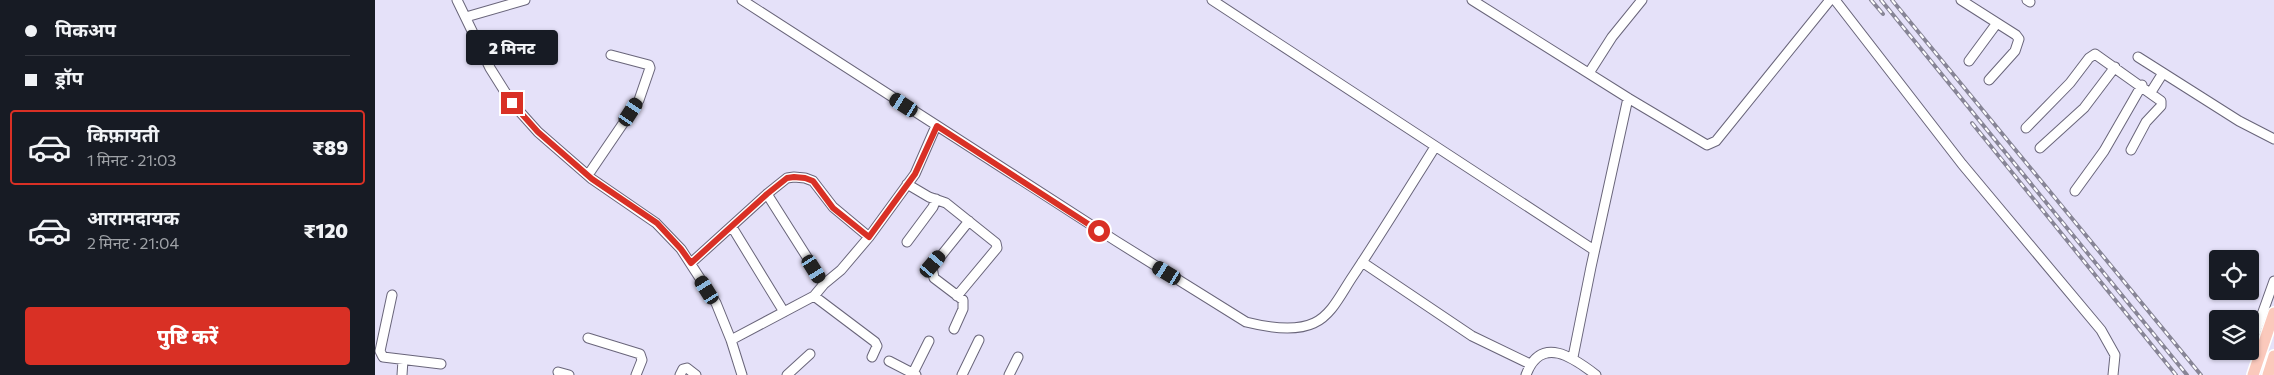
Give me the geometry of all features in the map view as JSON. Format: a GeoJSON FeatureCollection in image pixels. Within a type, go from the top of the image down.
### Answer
{"type":"FeatureCollection","features":[{"type":"Feature","properties":{"kind":"main road"},"geometry":{"type":"LineString","coordinates":[[2253,375],[2274,313]]}},
{"type":"Feature","properties":{"kind":"main road"},"geometry":{"type":"LineString","coordinates":[[2268,375],[2274,356]]}},
{"type":"Feature","properties":{"kind":"street"},"geometry":{"type":"LineString","coordinates":[[457,0],[490,68],[512,103],[538,132],[588,175],[657,223],[681,249],[716,304],[731,340],[738,373]]}},
{"type":"Feature","properties":{"kind":"street"},"geometry":{"type":"LineString","coordinates":[[466,17],[525,0]]}},
{"type":"Feature","properties":{"kind":"street"},"geometry":{"type":"LineString","coordinates":[[742,0],[1119,243],[1246,322],[1273,327],[1299,327],[1313,324],[1322,319],[1362,262],[1435,147]]}},
{"type":"Feature","properties":{"kind":"street"},"geometry":{"type":"LineString","coordinates":[[1213,0],[1594,250]]}},
{"type":"Feature","properties":{"kind":"street"},"geometry":{"type":"LineString","coordinates":[[1472,0],[1702,143],[1712,144],[1831,0]]}},
{"type":"Feature","properties":{"kind":"street"},"geometry":{"type":"LineString","coordinates":[[1589,73],[1612,37],[1642,0]]}},
{"type":"Feature","properties":{"kind":"street"},"geometry":{"type":"LineString","coordinates":[[1835,0],[1906,95],[1974,180],[2101,330],[2115,355],[2113,375]]}},
{"type":"Feature","properties":{"kind":"street"},"geometry":{"type":"LineString","coordinates":[[1961,0],[2016,35],[2019,42],[2015,51],[1989,80]]}},
{"type":"Feature","properties":{"kind":"street"},"geometry":{"type":"LineString","coordinates":[[1969,61],[1997,23]]}},
{"type":"Feature","properties":{"kind":"street"},"geometry":{"type":"LineString","coordinates":[[588,175],[638,102],[651,68],[649,65],[611,55]]}},
{"type":"Feature","properties":{"kind":"street"},"geometry":{"type":"LineString","coordinates":[[2026,128],[2057,96],[2092,55],[2098,55],[2151,92],[2162,103],[2146,122],[2131,150]]}},
{"type":"Feature","properties":{"kind":"street"},"geometry":{"type":"LineString","coordinates":[[2139,57],[2239,121],[2274,139]]}},
{"type":"Feature","properties":{"kind":"street"},"geometry":{"type":"LineString","coordinates":[[2040,148],[2084,108],[2115,67]]}},
{"type":"Feature","properties":{"kind":"street"},"geometry":{"type":"LineString","coordinates":[[2151,92],[2163,73]]}},
{"type":"Feature","properties":{"kind":"street"},"geometry":{"type":"LineString","coordinates":[[2075,190],[2104,151],[2141,85]]}},
{"type":"Feature","properties":{"kind":"street"},"geometry":{"type":"LineString","coordinates":[[1573,357],[1594,250],[1628,98]]}},
{"type":"Feature","properties":{"kind":"street"},"geometry":{"type":"LineString","coordinates":[[731,340],[814,296],[824,284],[841,270],[869,237],[915,174],[937,126]]}},
{"type":"Feature","properties":{"kind":"street"},"geometry":{"type":"LineString","coordinates":[[691,263],[787,178],[800,177],[809,179],[817,184],[833,208],[869,237]]}},
{"type":"Feature","properties":{"kind":"street"},"geometry":{"type":"LineString","coordinates":[[907,184],[929,197],[946,202],[995,242],[997,248],[957,296]]}},
{"type":"Feature","properties":{"kind":"street"},"geometry":{"type":"LineString","coordinates":[[767,194],[824,284]]}},
{"type":"Feature","properties":{"kind":"street"},"geometry":{"type":"LineString","coordinates":[[907,242],[933,207],[936,199]]}},
{"type":"Feature","properties":{"kind":"street"},"geometry":{"type":"LineString","coordinates":[[954,328],[964,304],[934,278],[932,267],[969,222]]}},
{"type":"Feature","properties":{"kind":"street"},"geometry":{"type":"LineString","coordinates":[[732,226],[784,312]]}},
{"type":"Feature","properties":{"kind":"street"},"geometry":{"type":"LineString","coordinates":[[1362,262],[1473,336],[1530,364]]}},
{"type":"Feature","properties":{"kind":"street"},"geometry":{"type":"LineString","coordinates":[[2259,323],[2274,281]]}},
{"type":"Feature","properties":{"kind":"street"},"geometry":{"type":"LineString","coordinates":[[392,295],[380,353],[383,357],[441,364]]}},
{"type":"Feature","properties":{"kind":"street"},"geometry":{"type":"LineString","coordinates":[[814,296],[875,342],[877,346],[872,357]]}},
{"type":"Feature","properties":{"kind":"street"},"geometry":{"type":"LineString","coordinates":[[588,338],[640,354],[641,360],[636,375]]}},
{"type":"Feature","properties":{"kind":"street"},"geometry":{"type":"LineString","coordinates":[[962,375],[979,340]]}},
{"type":"Feature","properties":{"kind":"street"},"geometry":{"type":"LineString","coordinates":[[889,361],[913,374],[929,341]]}},
{"type":"Feature","properties":{"kind":"street"},"geometry":{"type":"LineString","coordinates":[[1526,375],[1530,364],[1543,355],[1554,353],[1573,357],[1596,375]]}},
{"type":"Feature","properties":{"kind":"street"},"geometry":{"type":"LineString","coordinates":[[787,375],[810,354]]}},
{"type":"Feature","properties":{"kind":"street"},"geometry":{"type":"LineString","coordinates":[[1009,375],[1018,357]]}},
{"type":"Feature","properties":{"kind":"street"},"geometry":{"type":"LineString","coordinates":[[402,375],[403,360]]}},
{"type":"Feature","properties":{"kind":"street"},"geometry":{"type":"LineString","coordinates":[[680,375],[683,369],[687,368],[696,375]]}},
{"type":"Feature","properties":{"kind":"street"},"geometry":{"type":"LineString","coordinates":[[558,372],[569,375]]}},
{"type":"Feature","properties":{"kind":"railway"},"geometry":{"type":"LineString","coordinates":[[1871,0],[1883,14]]}},
{"type":"Feature","properties":{"kind":"railway"},"geometry":{"type":"LineString","coordinates":[[1881,0],[2187,375]]}},
{"type":"Feature","properties":{"kind":"railway"},"geometry":{"type":"LineString","coordinates":[[1892,0],[2201,375]]}},
{"type":"Feature","properties":{"kind":"railway"},"geometry":{"type":"LineString","coordinates":[[1972,123],[2176,375]]}},
{"type":"Feature","properties":{"kind":"route"},"geometry":{"type":"LineString","coordinates":[[512,103],[538,132],[592,179],[657,223],[691,263],[787,178],[800,177],[813,181],[833,208],[869,237],[915,174],[937,126],[1099,231]]}}]}
